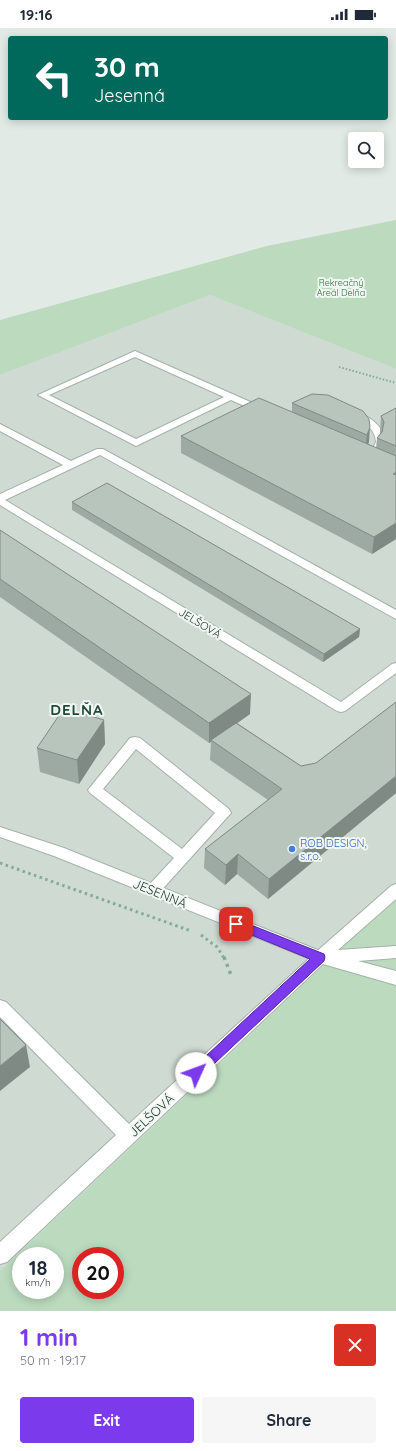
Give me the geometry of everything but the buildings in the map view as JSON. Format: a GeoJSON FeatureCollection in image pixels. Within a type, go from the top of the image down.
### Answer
{"type":"FeatureCollection","features":[{"type":"Feature","properties":{"kind":"street"},"geometry":{"type":"LineString","coordinates":[[231,397],[136,443],[42,395],[135,354],[266,412]]}},
{"type":"Feature","properties":{"kind":"street"},"geometry":{"type":"LineString","coordinates":[[345,410],[364,418],[373,424],[381,438],[377,450],[367,457]]}},
{"type":"Feature","properties":{"kind":"street"},"geometry":{"type":"LineString","coordinates":[[0,427],[71,464]]}},
{"type":"Feature","properties":{"kind":"street"},"geometry":{"type":"LineString","coordinates":[[0,498],[100,451],[396,615]]}},
{"type":"Feature","properties":{"kind":"street","name":"JELŠOVÁ"},"geometry":{"type":"LineString","coordinates":[[0,501],[341,708],[396,667]]}},
{"type":"Feature","properties":{"kind":"street"},"geometry":{"type":"LineString","coordinates":[[153,890],[183,858],[224,813],[135,741],[95,790],[183,858]]}},
{"type":"Feature","properties":{"kind":"street","name":"JESENNÁ"},"geometry":{"type":"LineString","coordinates":[[0,832],[58,852],[320,957]]}},
{"type":"Feature","properties":{"kind":"street","name":"JELŠOVÁ"},"geometry":{"type":"LineString","coordinates":[[0,1255],[320,957],[396,890]]}},
{"type":"Feature","properties":{"kind":"street"},"geometry":{"type":"LineString","coordinates":[[320,957],[396,952]]}},
{"type":"Feature","properties":{"kind":"street"},"geometry":{"type":"LineString","coordinates":[[320,957],[396,978]]}},
{"type":"Feature","properties":{"kind":"street"},"geometry":{"type":"LineString","coordinates":[[0,1007],[129,1136]]}},
{"type":"Feature","properties":{"kind":"path"},"geometry":{"type":"LineString","coordinates":[[340,366],[396,382]]}},
{"type":"Feature","properties":{"kind":"path"},"geometry":{"type":"LineString","coordinates":[[0,863],[192,931]]}},
{"type":"Feature","properties":{"kind":"path"},"geometry":{"type":"LineString","coordinates":[[200,934],[211,941],[226,957],[231,975]]}},
{"type":"Feature","properties":{"kind":"shaded area"},"geometry":{"type":"Polygon","coordinates":[[[210,295],[396,369],[396,897],[25,1247],[12,1247],[12,1260],[0,1271],[0,375],[210,295]]]}},
{"type":"Feature","properties":{"kind":"green space","name":"Rekreačný Areál Delňa"},"geometry":{"type":"Polygon","coordinates":[[[396,220],[396,369],[210,295],[0,375],[0,320],[267,246],[396,220]]]}},
{"type":"Feature","properties":{"kind":"green space"},"geometry":{"type":"Polygon","coordinates":[[[396,897],[396,1311],[0,1311],[0,1271],[12,1260],[12,1299],[64,1299],[64,1247],[25,1247],[396,897]]]}},
{"type":"Feature","properties":{"kind":"place","name":"ROB DESIGN, s.r.o."},"geometry":{"type":"Point","coordinates":[292,849]}},
{"type":"Feature","properties":{"kind":"district","name":"DELŇA"},"geometry":{"type":"Point","coordinates":[77,709]}},
{"type":"Feature","properties":{"kind":"route"},"geometry":{"type":"LineString","coordinates":[[196,1073],[320,957],[236,924]]}}]}
